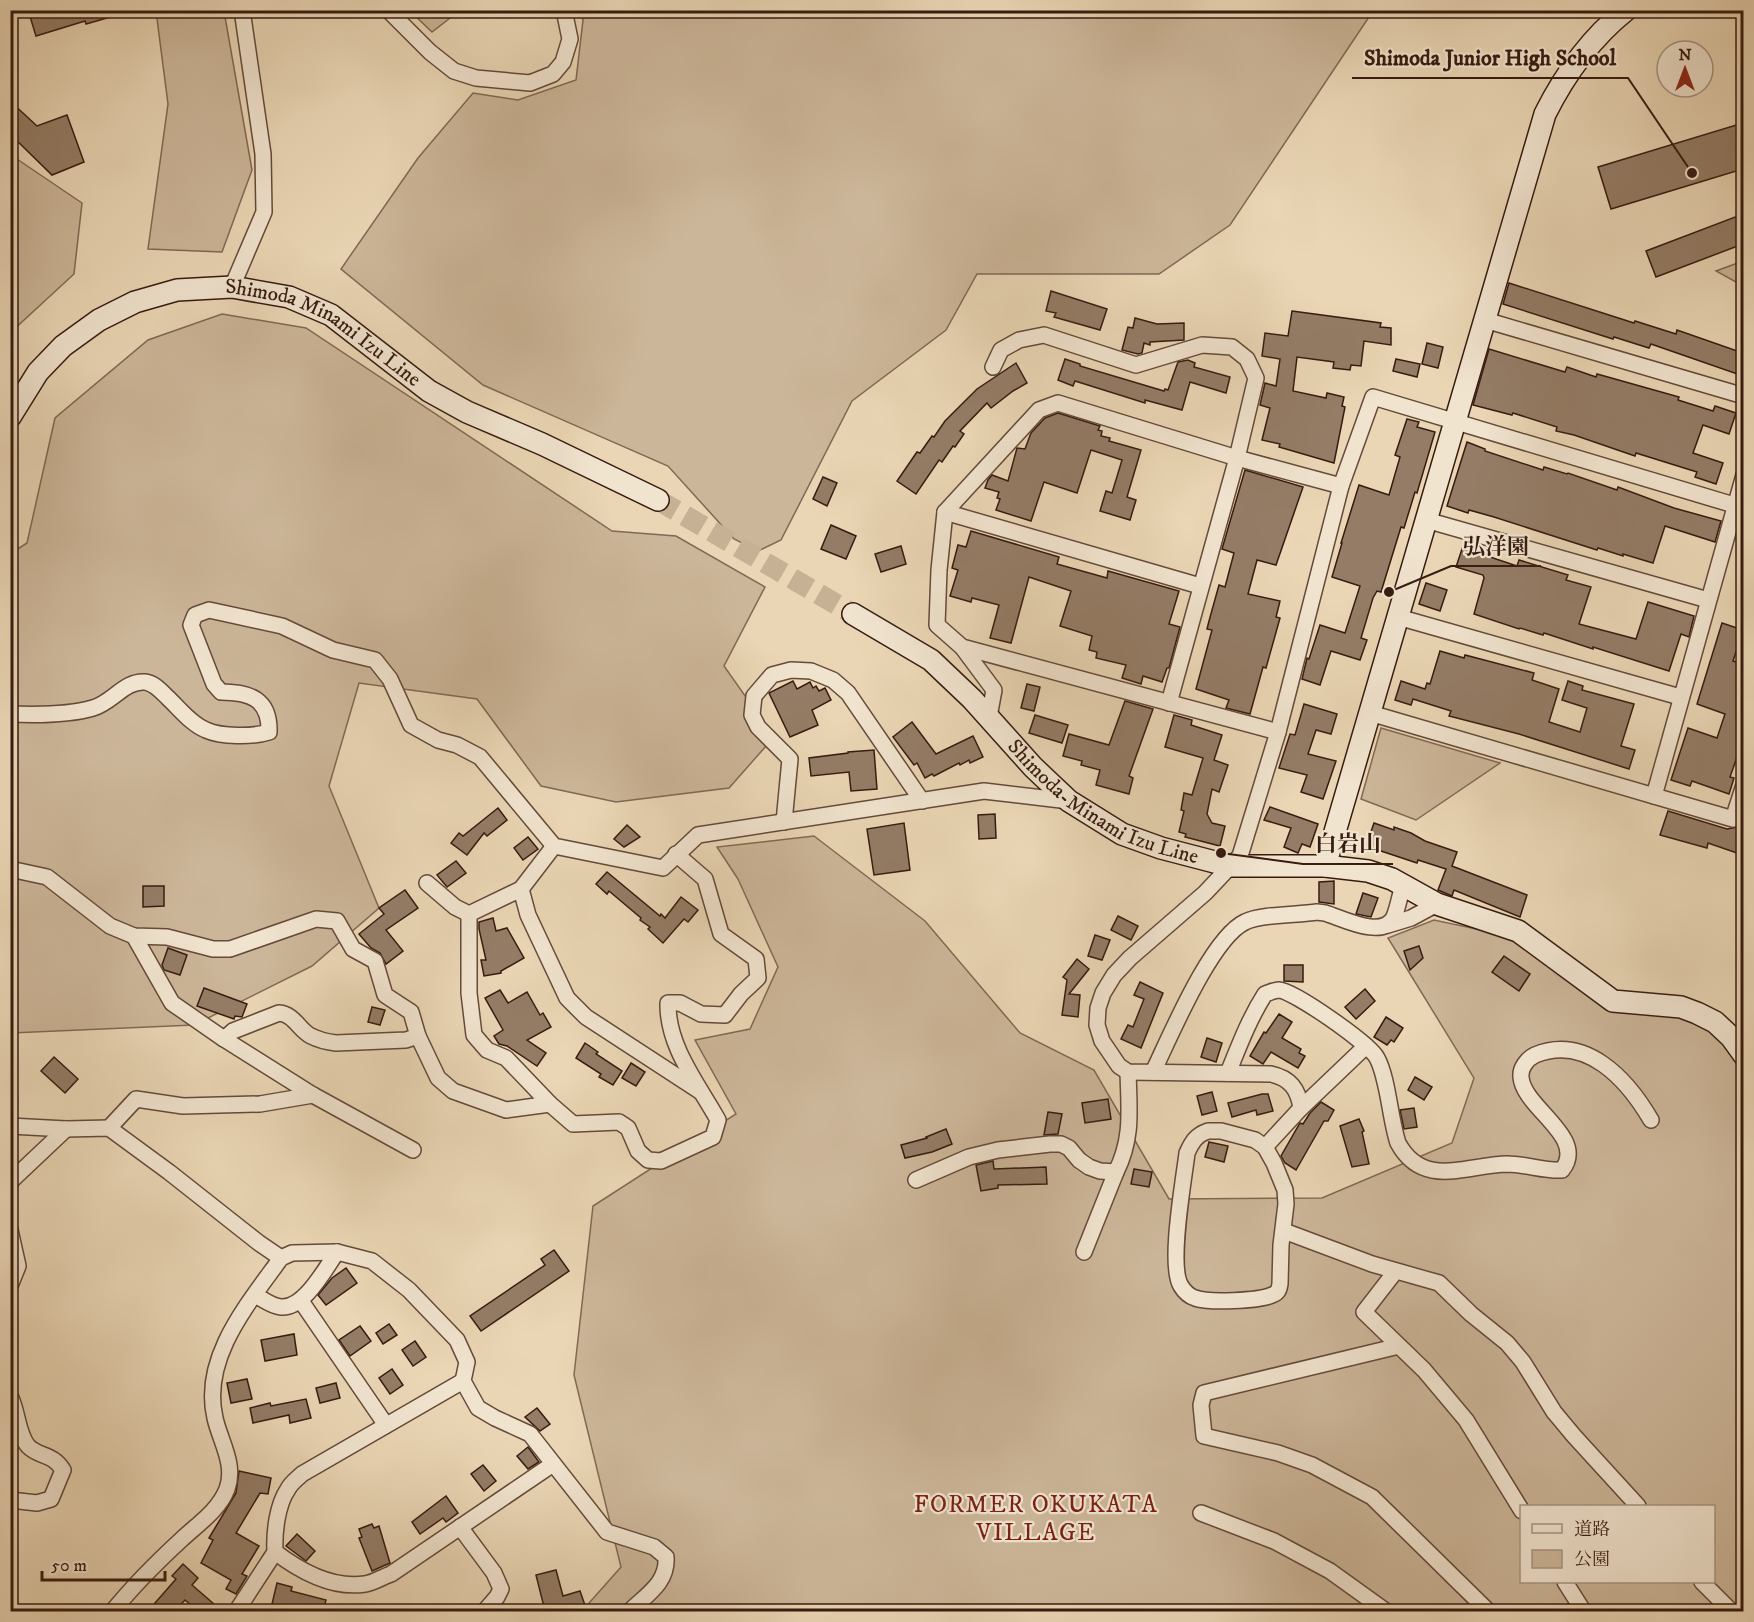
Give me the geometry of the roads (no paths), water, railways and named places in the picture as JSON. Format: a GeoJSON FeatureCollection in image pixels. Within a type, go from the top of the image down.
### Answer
{"type":"FeatureCollection","features":[{"type":"Feature","properties":{"kind":"main road"},"geometry":{"type":"LineString","coordinates":[[1324,866],[1545,114],[1561,82],[1586,50],[1626,10]]}},
{"type":"Feature","properties":{"kind":"main road","name":"Shimoda Minami Izu Line"},"geometry":{"type":"LineString","coordinates":[[10,417],[38,372],[63,346],[99,320],[135,302],[177,290],[232,287],[289,297],[331,315],[429,391],[467,412],[542,444],[658,500]]}},
{"type":"Feature","properties":{"kind":"main road","name":"Shimoda-Minami Izu Line"},"geometry":{"type":"LineString","coordinates":[[853,614],[931,660],[972,699],[1033,767],[1069,801],[1122,834],[1161,848],[1230,866],[1324,866],[1368,871],[1392,879],[1437,904],[1518,931],[1613,1001],[1681,1007],[1715,1022],[1731,1037],[1743,1055]]}},
{"type":"Feature","properties":{"kind":"street"},"geometry":{"type":"LineString","coordinates":[[232,287],[264,212],[264,154],[242,10]]}},
{"type":"Feature","properties":{"kind":"street"},"geometry":{"type":"LineString","coordinates":[[388,10],[430,52],[454,71],[476,78],[530,83],[553,74],[563,62],[570,39],[564,10]]}},
{"type":"Feature","properties":{"kind":"street"},"geometry":{"type":"LineString","coordinates":[[1485,320],[1743,396]]}},
{"type":"Feature","properties":{"kind":"street"},"geometry":{"type":"LineString","coordinates":[[993,367],[1001,350],[1020,340],[1044,335],[1136,365],[1202,345],[1232,347],[1247,359],[1256,378],[1237,458],[1169,703]]}},
{"type":"Feature","properties":{"kind":"street"},"geometry":{"type":"LineString","coordinates":[[1301,1108],[1295,1088],[1290,1082],[1272,1074],[1128,1072],[1119,1066],[1102,1041],[1097,1025],[1098,1008],[1103,993],[1114,975],[1130,958],[1205,893],[1240,856],[1278,732],[1341,486],[1372,397],[1739,506]]}},
{"type":"Feature","properties":{"kind":"street"},"geometry":{"type":"LineString","coordinates":[[989,717],[994,690],[962,647],[937,625],[939,570],[945,512],[1039,410],[1058,403],[1237,458],[1341,486]]}},
{"type":"Feature","properties":{"kind":"street"},"geometry":{"type":"LineString","coordinates":[[1654,796],[1708,600],[1739,506],[1743,475]]}},
{"type":"Feature","properties":{"kind":"street"},"geometry":{"type":"LineString","coordinates":[[945,512],[1200,586]]}},
{"type":"Feature","properties":{"kind":"street"},"geometry":{"type":"LineString","coordinates":[[1426,520],[1708,600]]}},
{"type":"Feature","properties":{"kind":"street"},"geometry":{"type":"LineString","coordinates":[[10,714],[32,715],[93,708],[108,702],[132,683],[147,682],[156,686],[192,721],[206,731],[256,736],[269,732],[269,720],[264,707],[252,695],[221,692],[214,684],[191,625],[195,615],[209,610],[282,627],[333,650],[375,660],[390,679],[411,725],[438,740],[457,745],[480,757],[554,846],[663,868],[698,835],[984,791],[1069,801]]}},
{"type":"Feature","properties":{"kind":"street"},"geometry":{"type":"LineString","coordinates":[[1398,617],[1680,698]]}},
{"type":"Feature","properties":{"kind":"street"},"geometry":{"type":"LineString","coordinates":[[962,647],[1278,732]]}},
{"type":"Feature","properties":{"kind":"street"},"geometry":{"type":"LineString","coordinates":[[783,822],[790,759],[758,727],[752,715],[754,696],[772,675],[791,670],[811,671],[833,680],[848,693],[922,801]]}},
{"type":"Feature","properties":{"kind":"street"},"geometry":{"type":"LineString","coordinates":[[1370,713],[1733,819],[1743,785]]}},
{"type":"Feature","properties":{"kind":"street"},"geometry":{"type":"LineString","coordinates":[[469,914],[521,889],[554,846]]}},
{"type":"Feature","properties":{"kind":"street"},"geometry":{"type":"LineString","coordinates":[[469,914],[469,993],[474,1035],[487,1050],[506,1058],[550,1104],[573,1124],[619,1122],[628,1128],[638,1151],[648,1160],[661,1161],[713,1137],[718,1120],[678,1050],[668,1018],[668,1003],[680,1003],[701,1014],[725,1015],[741,994],[758,978],[756,959],[721,934],[705,879],[676,854]]}},
{"type":"Feature","properties":{"kind":"street"},"geometry":{"type":"LineString","coordinates":[[10,869],[47,878],[110,926],[134,936],[167,937],[213,949],[230,949],[316,919],[337,921],[353,949],[375,961],[385,995],[411,1012],[418,1036],[438,1078],[453,1091],[506,1110],[550,1104]]}},
{"type":"Feature","properties":{"kind":"street"},"geometry":{"type":"LineString","coordinates":[[427,883],[455,907],[469,914]]}},
{"type":"Feature","properties":{"kind":"street"},"geometry":{"type":"LineString","coordinates":[[1388,925],[1394,917],[1403,885]]}},
{"type":"Feature","properties":{"kind":"street"},"geometry":{"type":"LineString","coordinates":[[521,889],[528,915],[567,998],[586,1017],[703,1093]]}},
{"type":"Feature","properties":{"kind":"street"},"geometry":{"type":"LineString","coordinates":[[1153,1072],[1209,961],[1233,928],[1259,918],[1317,912],[1366,927],[1383,927],[1411,918],[1437,904]]}},
{"type":"Feature","properties":{"kind":"street"},"geometry":{"type":"LineString","coordinates":[[134,936],[172,1003],[313,1095],[413,1150]]}},
{"type":"Feature","properties":{"kind":"street"},"geometry":{"type":"LineString","coordinates":[[1228,1073],[1239,1044],[1265,994],[1280,990],[1292,994],[1317,1010],[1377,1056],[1398,1143],[1404,1155],[1422,1169],[1440,1172],[1507,1164],[1526,1165],[1546,1171],[1562,1170],[1568,1162],[1569,1152],[1563,1138],[1529,1097],[1520,1075],[1524,1065],[1531,1057],[1544,1052],[1575,1050],[1602,1063],[1614,1072],[1628,1088],[1651,1120]]}},
{"type":"Feature","properties":{"kind":"street"},"geometry":{"type":"LineString","coordinates":[[224,1039],[233,1031],[279,1013],[287,1014],[309,1036],[325,1042],[406,1040],[418,1036]]}},
{"type":"Feature","properties":{"kind":"street"},"geometry":{"type":"LineString","coordinates":[[1265,1147],[1301,1108],[1366,1046]]}},
{"type":"Feature","properties":{"kind":"street"},"geometry":{"type":"LineString","coordinates":[[1084,1252],[1125,1154],[1128,1136],[1128,1072]]}},
{"type":"Feature","properties":{"kind":"street"},"geometry":{"type":"LineString","coordinates":[[109,1128],[136,1099],[183,1106],[260,1104],[313,1095]]}},
{"type":"Feature","properties":{"kind":"street"},"geometry":{"type":"LineString","coordinates":[[10,1126],[66,1129],[109,1128],[281,1258]]}},
{"type":"Feature","properties":{"kind":"street"},"geometry":{"type":"LineString","coordinates":[[10,1184],[66,1129]]}},
{"type":"Feature","properties":{"kind":"street"},"geometry":{"type":"LineString","coordinates":[[1221,1131],[1255,1140],[1265,1147],[1285,1190],[1286,1204],[1279,1290],[1261,1298],[1207,1300],[1195,1298],[1180,1286],[1176,1249],[1187,1153],[1192,1141],[1199,1134],[1221,1131]]}},
{"type":"Feature","properties":{"kind":"street"},"geometry":{"type":"LineString","coordinates":[[916,1180],[969,1157],[998,1150],[1050,1144],[1060,1144],[1069,1148],[1079,1160],[1089,1167],[1100,1171],[1116,1172]]}},
{"type":"Feature","properties":{"kind":"street"},"geometry":{"type":"LineString","coordinates":[[10,1230],[18,1266],[10,1286]]}},
{"type":"Feature","properties":{"kind":"street"},"geometry":{"type":"LineString","coordinates":[[1284,1231],[1395,1272],[1439,1283],[1471,1314],[1508,1343],[1523,1362],[1554,1412],[1637,1505]]}},
{"type":"Feature","properties":{"kind":"street"},"geometry":{"type":"LineString","coordinates":[[255,1295],[282,1307],[301,1301],[337,1252]]}},
{"type":"Feature","properties":{"kind":"street"},"geometry":{"type":"LineString","coordinates":[[112,1611],[130,1589],[216,1508],[228,1488],[230,1472],[227,1450],[215,1419],[212,1394],[217,1366],[233,1327],[281,1258],[292,1253],[337,1252],[372,1261],[410,1290],[457,1340],[467,1362],[463,1381],[478,1408],[530,1434],[607,1532],[654,1546],[666,1557],[667,1570],[661,1581],[629,1611]]}},
{"type":"Feature","properties":{"kind":"street"},"geometry":{"type":"LineString","coordinates":[[1395,1272],[1364,1312],[1424,1370],[1466,1420],[1520,1509]]}},
{"type":"Feature","properties":{"kind":"street"},"geometry":{"type":"LineString","coordinates":[[301,1301],[386,1425]]}},
{"type":"Feature","properties":{"kind":"street"},"geometry":{"type":"LineString","coordinates":[[1399,1346],[1204,1393],[1201,1405],[1204,1436],[1278,1453],[1304,1462],[1372,1497],[1489,1611]]}},
{"type":"Feature","properties":{"kind":"street"},"geometry":{"type":"LineString","coordinates":[[236,1611],[275,1552],[277,1522],[288,1489],[302,1474],[463,1381]]}},
{"type":"Feature","properties":{"kind":"street"},"geometry":{"type":"LineString","coordinates":[[10,1396],[21,1431],[29,1447],[57,1461],[63,1470],[51,1499],[37,1503],[10,1500]]}},
{"type":"Feature","properties":{"kind":"street"},"geometry":{"type":"LineString","coordinates":[[275,1552],[290,1563],[332,1583],[367,1584],[390,1574],[553,1464]]}},
{"type":"Feature","properties":{"kind":"street"},"geometry":{"type":"LineString","coordinates":[[1201,1513],[1274,1540],[1330,1571],[1387,1611]]}},
{"type":"Feature","properties":{"kind":"street"},"geometry":{"type":"LineString","coordinates":[[460,1527],[494,1573],[501,1589],[484,1611]]}},
{"type":"Feature","properties":{"kind":"street"},"geometry":{"type":"LineString","coordinates":[[1566,1583],[1584,1611]]}},
{"type":"Feature","properties":{"kind":"street"},"geometry":{"type":"LineString","coordinates":[[1704,1583],[1732,1611]]}},
{"type":"Feature","properties":{"kind":"tunnel"},"geometry":{"type":"LineString","coordinates":[[658,500],[853,614]]}},
{"type":"Feature","properties":{"kind":"place","name":"Shimoda Junior High School"},"geometry":{"type":"Point","coordinates":[1692,173]}},
{"type":"Feature","properties":{"kind":"place","name":"弘洋園"},"geometry":{"type":"Point","coordinates":[1389,592]}},
{"type":"Feature","properties":{"kind":"place","name":"白岩山"},"geometry":{"type":"Point","coordinates":[1221,853]}},
{"type":"Feature","properties":{"kind":"district","name":"FORMER OKUKATA VILLAGE"},"geometry":{"type":"Point","coordinates":[1036,1519]}}]}
